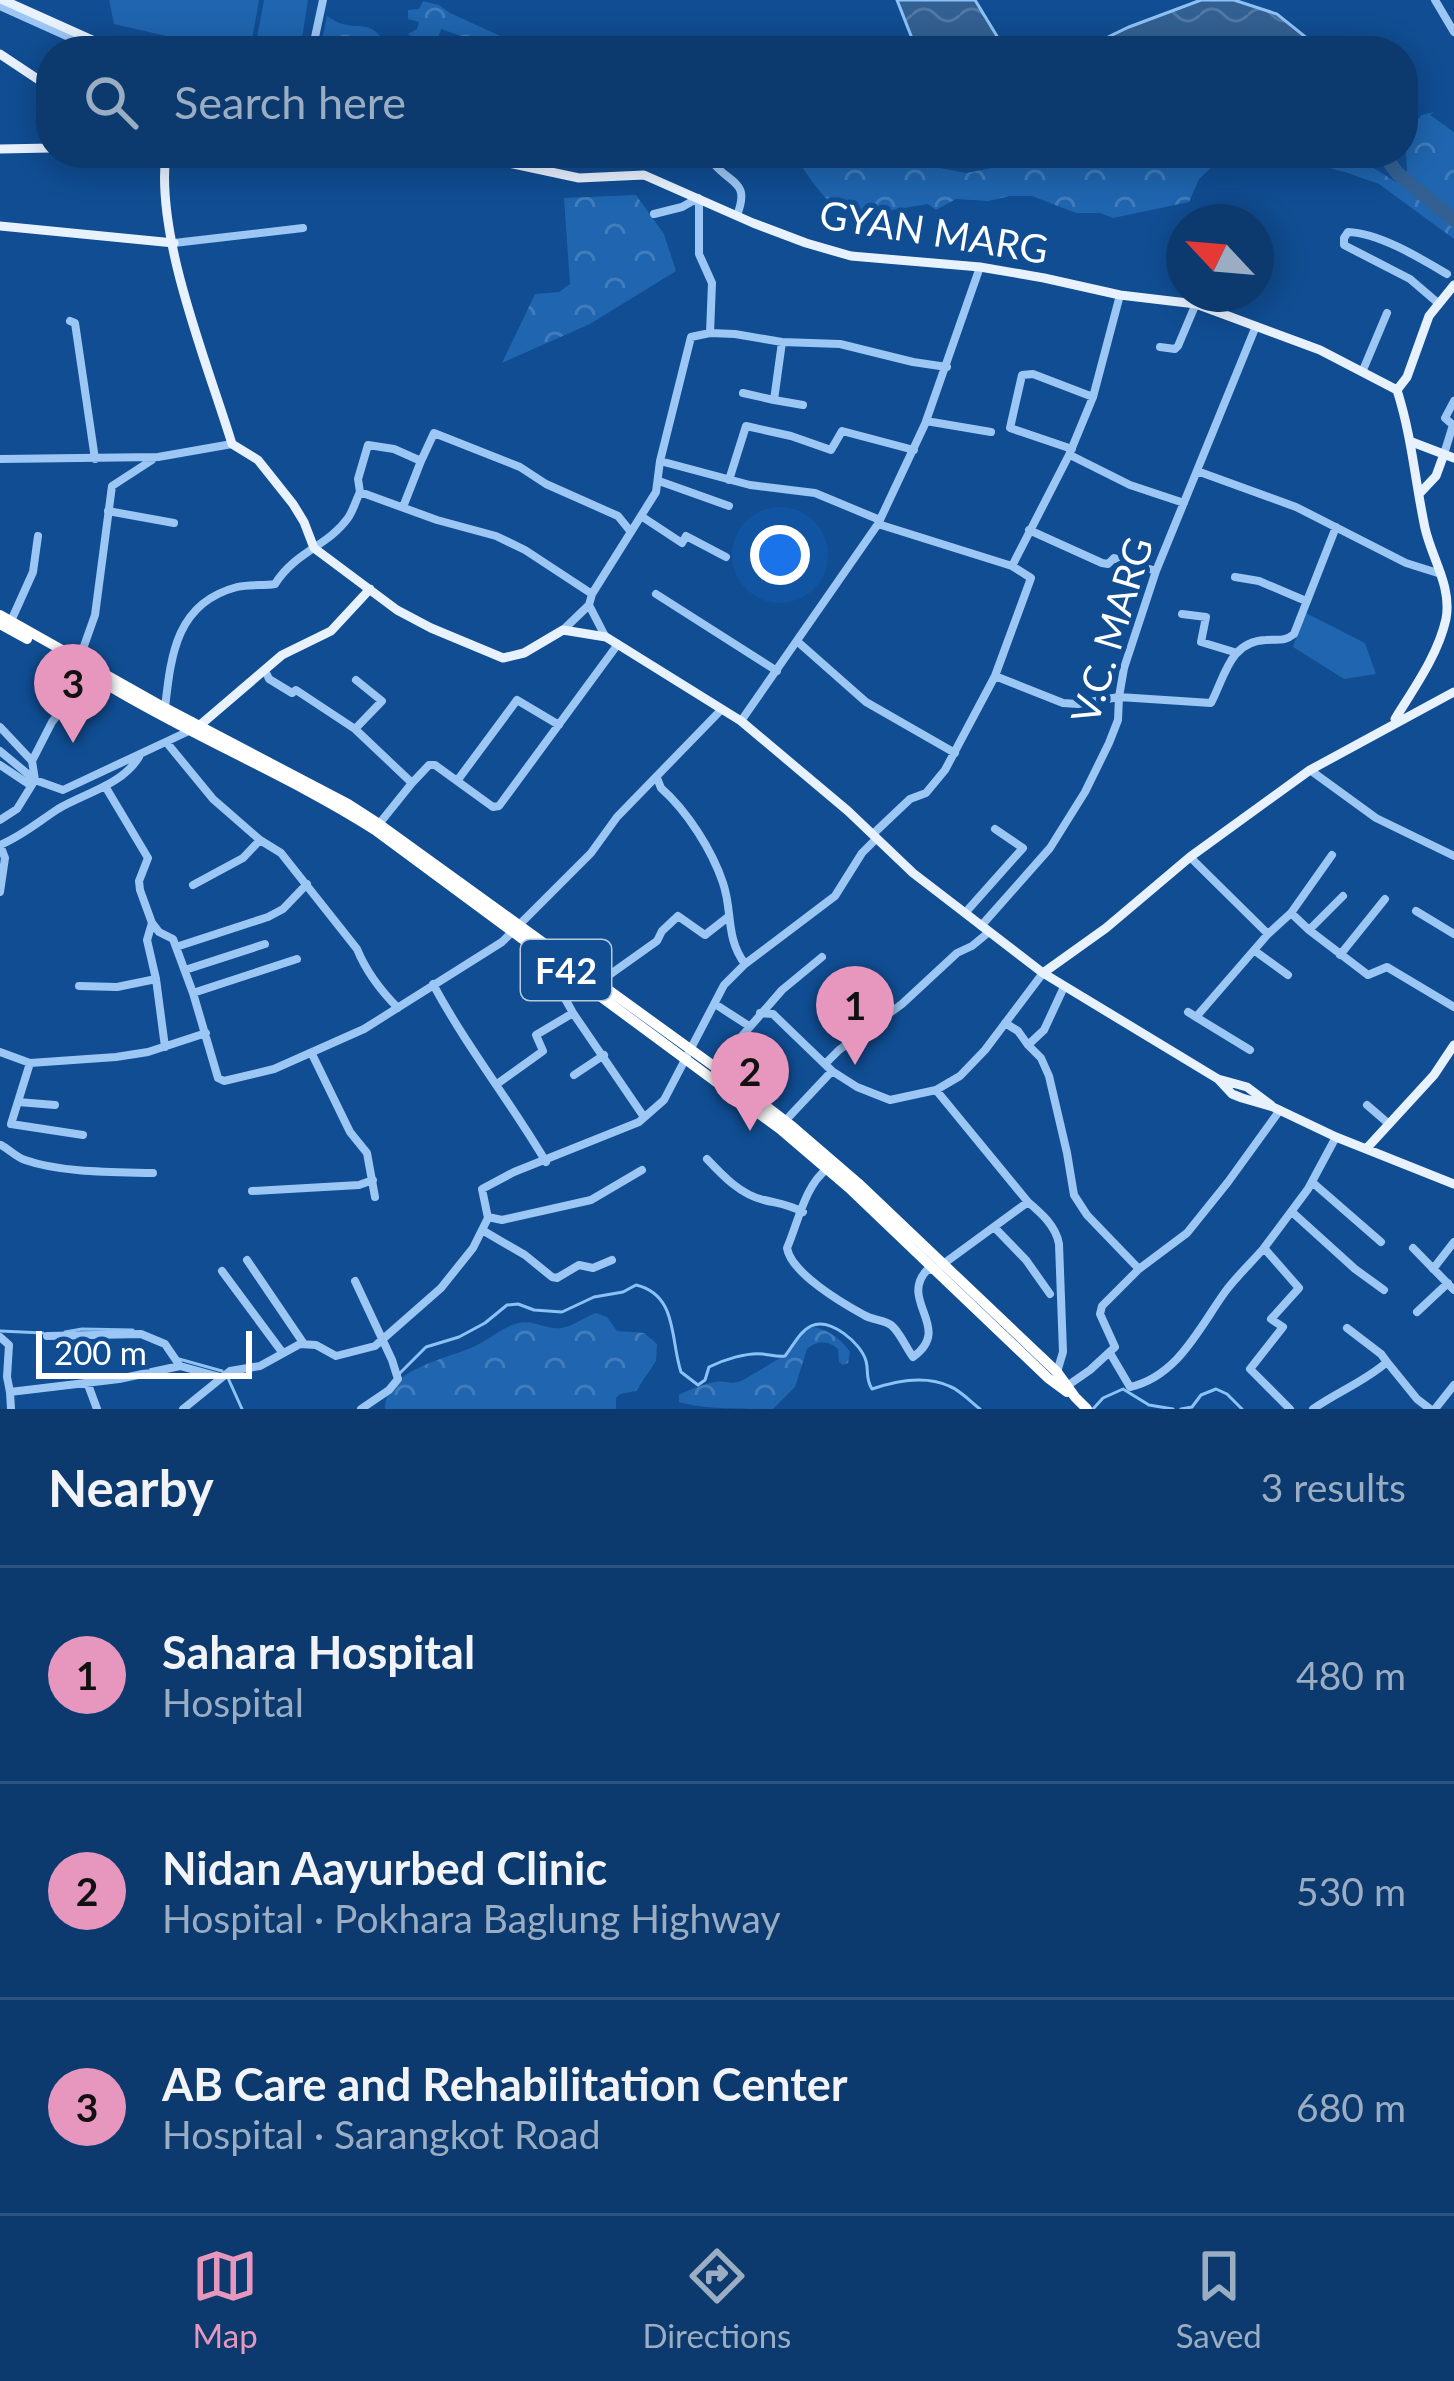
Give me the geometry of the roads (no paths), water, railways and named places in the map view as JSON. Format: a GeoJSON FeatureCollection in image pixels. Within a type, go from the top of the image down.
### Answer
{"type":"FeatureCollection","features":[{"type":"Feature","properties":{"kind":"highway","name":"F42"},"geometry":{"type":"LineString","coordinates":[[4,620],[345,811],[598,982],[785,1121],[858,1183],[1048,1378],[1071,1392]]}},
{"type":"Feature","properties":{"kind":"highway","name":"F42"},"geometry":{"type":"LineString","coordinates":[[78,663],[165,708],[194,729],[332,795],[380,824],[551,960],[688,1053]]}},
{"type":"Feature","properties":{"kind":"highway","name":"F42"},"geometry":{"type":"LineString","coordinates":[[712,1071],[1058,1372],[1088,1409]]}},
{"type":"Feature","properties":{"kind":"main road"},"geometry":{"type":"LineString","coordinates":[[2,3],[81,36]]}},
{"type":"Feature","properties":{"kind":"main road"},"geometry":{"type":"LineString","coordinates":[[0,54],[36,78]]}},
{"type":"Feature","properties":{"kind":"main road"},"geometry":{"type":"LineString","coordinates":[[0,149],[36,148]]}},
{"type":"Feature","properties":{"kind":"main road"},"geometry":{"type":"LineString","coordinates":[[164,168],[172,243],[230,445],[258,460],[293,504],[314,548],[397,610],[503,658],[524,653],[563,630],[606,637],[619,644],[741,721],[914,873],[1064,987],[1218,1079],[1247,1087],[1277,1109],[1454,1184]]}},
{"type":"Feature","properties":{"kind":"main road","name":"GYAN MARG"},"geometry":{"type":"LineString","coordinates":[[532,168],[579,178],[644,175],[806,244],[851,256],[980,267],[1120,295],[1166,297]]}},
{"type":"Feature","properties":{"kind":"main road"},"geometry":{"type":"LineString","coordinates":[[2,227],[172,243]]}},
{"type":"Feature","properties":{"kind":"main road"},"geometry":{"type":"LineString","coordinates":[[1392,724],[1427,666],[1446,619],[1447,589],[1425,529],[1412,442],[1397,390],[1407,376],[1429,316],[1454,285]]}},
{"type":"Feature","properties":{"kind":"main road","name":"GYAN MARG"},"geometry":{"type":"LineString","coordinates":[[1226,312],[1320,350],[1397,390]]}},
{"type":"Feature","properties":{"kind":"main road"},"geometry":{"type":"LineString","coordinates":[[1412,442],[1449,456],[1420,493]]}},
{"type":"Feature","properties":{"kind":"main road"},"geometry":{"type":"LineString","coordinates":[[194,729],[281,655],[331,631],[370,589]]}},
{"type":"Feature","properties":{"kind":"main road"},"geometry":{"type":"LineString","coordinates":[[1043,973],[1310,770],[1454,692]]}},
{"type":"Feature","properties":{"kind":"main road"},"geometry":{"type":"LineString","coordinates":[[1366,1148],[1434,1076],[1454,1045]]}},
{"type":"Feature","properties":{"kind":"street"},"geometry":{"type":"LineString","coordinates":[[315,36],[323,0]]}},
{"type":"Feature","properties":{"kind":"street"},"geometry":{"type":"LineString","coordinates":[[1435,0],[1454,32]]}},
{"type":"Feature","properties":{"kind":"street"},"geometry":{"type":"LineString","coordinates":[[2,3],[69,36]]}},
{"type":"Feature","properties":{"kind":"street"},"geometry":{"type":"LineString","coordinates":[[719,168],[740,186],[743,194],[737,215]]}},
{"type":"Feature","properties":{"kind":"street"},"geometry":{"type":"LineString","coordinates":[[654,214],[699,197],[699,254],[712,283],[710,333]]}},
{"type":"Feature","properties":{"kind":"street"},"geometry":{"type":"LineString","coordinates":[[2,227],[3,239]]}},
{"type":"Feature","properties":{"kind":"street"},"geometry":{"type":"LineString","coordinates":[[172,243],[303,228]]}},
{"type":"Feature","properties":{"kind":"street"},"geometry":{"type":"LineString","coordinates":[[1438,303],[1410,279],[1344,245],[1344,238],[1348,232],[1367,235],[1447,274]]}},
{"type":"Feature","properties":{"kind":"street"},"geometry":{"type":"LineString","coordinates":[[741,721],[879,522],[926,421],[980,267]]}},
{"type":"Feature","properties":{"kind":"street"},"geometry":{"type":"LineString","coordinates":[[1012,566],[1071,452],[1093,397],[1120,295]]}},
{"type":"Feature","properties":{"kind":"street"},"geometry":{"type":"LineString","coordinates":[[1160,347],[1178,346],[1192,312]]}},
{"type":"Feature","properties":{"kind":"street"},"geometry":{"type":"LineString","coordinates":[[1363,370],[1387,313]]}},
{"type":"Feature","properties":{"kind":"street"},"geometry":{"type":"LineString","coordinates":[[70,321],[75,323],[95,459]]}},
{"type":"Feature","properties":{"kind":"street","name":"V.C. MARG"},"geometry":{"type":"LineString","coordinates":[[785,1121],[839,1050],[902,1004],[985,929],[1051,848],[1085,792],[1118,721],[1124,668],[1156,571],[1256,326]]}},
{"type":"Feature","properties":{"kind":"street"},"geometry":{"type":"LineString","coordinates":[[606,637],[590,605],[592,594],[656,492],[692,337],[735,334],[840,344],[946,367]]}},
{"type":"Feature","properties":{"kind":"street"},"geometry":{"type":"LineString","coordinates":[[774,400],[782,342]]}},
{"type":"Feature","properties":{"kind":"street"},"geometry":{"type":"LineString","coordinates":[[1093,397],[1033,374],[1022,375],[1010,428],[1071,452],[1130,485],[1184,503]]}},
{"type":"Feature","properties":{"kind":"street"},"geometry":{"type":"LineString","coordinates":[[743,393],[803,405]]}},
{"type":"Feature","properties":{"kind":"street"},"geometry":{"type":"LineString","coordinates":[[1449,456],[1454,424],[1445,418],[1454,401]]}},
{"type":"Feature","properties":{"kind":"street"},"geometry":{"type":"LineString","coordinates":[[926,421],[991,432]]}},
{"type":"Feature","properties":{"kind":"street"},"geometry":{"type":"LineString","coordinates":[[729,480],[746,426],[831,450],[842,431],[914,450]]}},
{"type":"Feature","properties":{"kind":"street"},"geometry":{"type":"LineString","coordinates":[[404,507],[434,433],[520,466],[546,484],[618,516],[631,532]]}},
{"type":"Feature","properties":{"kind":"street"},"geometry":{"type":"LineString","coordinates":[[0,459],[158,457],[230,445],[256,463],[291,503],[307,536]]}},
{"type":"Feature","properties":{"kind":"street"},"geometry":{"type":"LineString","coordinates":[[165,708],[177,635],[196,609],[240,586],[275,584],[291,563],[348,518],[360,491],[358,479],[368,445],[394,449],[421,461]]}},
{"type":"Feature","properties":{"kind":"street"},"geometry":{"type":"LineString","coordinates":[[0,820],[17,808],[33,782],[32,761],[70,699],[95,615],[112,486],[158,457]]}},
{"type":"Feature","properties":{"kind":"street"},"geometry":{"type":"LineString","coordinates":[[10,1392],[119,1379],[180,1366],[225,1374],[254,1368],[304,1344],[336,1356],[375,1346],[441,1288],[473,1247],[488,1217],[482,1189],[639,1122],[664,1100],[724,985],[835,896],[875,835],[910,799],[926,793],[955,753],[995,676],[1031,578],[1012,566],[879,522],[815,493],[750,485],[661,460]]}},
{"type":"Feature","properties":{"kind":"street"},"geometry":{"type":"LineString","coordinates":[[1198,471],[1296,507],[1406,563],[1441,574]]}},
{"type":"Feature","properties":{"kind":"street"},"geometry":{"type":"LineString","coordinates":[[659,481],[729,506]]}},
{"type":"Feature","properties":{"kind":"street"},"geometry":{"type":"LineString","coordinates":[[360,491],[496,536],[592,594]]}},
{"type":"Feature","properties":{"kind":"street"},"geometry":{"type":"LineString","coordinates":[[109,512],[174,523]]}},
{"type":"Feature","properties":{"kind":"street"},"geometry":{"type":"LineString","coordinates":[[641,516],[682,543],[686,536],[726,557]]}},
{"type":"Feature","properties":{"kind":"street"},"geometry":{"type":"LineString","coordinates":[[995,676],[1063,703],[1119,697],[1210,703],[1234,652],[1252,641],[1291,638],[1336,527]]}},
{"type":"Feature","properties":{"kind":"street"},"geometry":{"type":"LineString","coordinates":[[1029,530],[1108,564],[1114,558],[1156,571]]}},
{"type":"Feature","properties":{"kind":"street"},"geometry":{"type":"LineString","coordinates":[[4,620],[33,572],[38,536]]}},
{"type":"Feature","properties":{"kind":"street"},"geometry":{"type":"LineString","coordinates":[[1235,577],[1259,581],[1306,601]]}},
{"type":"Feature","properties":{"kind":"street"},"geometry":{"type":"LineString","coordinates":[[656,594],[777,671]]}},
{"type":"Feature","properties":{"kind":"street"},"geometry":{"type":"LineString","coordinates":[[563,630],[590,605]]}},
{"type":"Feature","properties":{"kind":"street","name":"V.C. MARG"},"geometry":{"type":"LineString","coordinates":[[1182,614],[1206,617],[1201,642],[1234,652]]}},
{"type":"Feature","properties":{"kind":"street"},"geometry":{"type":"LineString","coordinates":[[798,642],[866,702],[955,753]]}},
{"type":"Feature","properties":{"kind":"street"},"geometry":{"type":"LineString","coordinates":[[380,824],[432,764],[493,807],[500,806],[619,644]]}},
{"type":"Feature","properties":{"kind":"street"},"geometry":{"type":"LineString","coordinates":[[266,670],[269,679],[292,693],[296,690],[308,696],[356,729],[412,783]]}},
{"type":"Feature","properties":{"kind":"street"},"geometry":{"type":"LineString","coordinates":[[356,680],[382,700],[356,729]]}},
{"type":"Feature","properties":{"kind":"street"},"geometry":{"type":"LineString","coordinates":[[457,781],[517,700],[559,725]]}},
{"type":"Feature","properties":{"kind":"street"},"geometry":{"type":"LineString","coordinates":[[106,786],[148,858],[140,890],[152,923],[173,939],[218,1078],[224,1082],[274,1069],[364,1029],[502,942],[591,854],[617,817],[722,710]]}},
{"type":"Feature","properties":{"kind":"street"},"geometry":{"type":"LineString","coordinates":[[0,728],[32,761]]}},
{"type":"Feature","properties":{"kind":"street"},"geometry":{"type":"LineString","coordinates":[[0,765],[33,782],[63,790],[194,729]]}},
{"type":"Feature","properties":{"kind":"street"},"geometry":{"type":"LineString","coordinates":[[167,743],[213,799],[281,853],[398,1008]]}},
{"type":"Feature","properties":{"kind":"street"},"geometry":{"type":"LineString","coordinates":[[0,752],[33,782]]}},
{"type":"Feature","properties":{"kind":"street"},"geometry":{"type":"LineString","coordinates":[[0,892],[5,858],[0,844],[106,786],[140,755]]}},
{"type":"Feature","properties":{"kind":"street"},"geometry":{"type":"LineString","coordinates":[[1310,770],[1376,818],[1454,856]]}},
{"type":"Feature","properties":{"kind":"street"},"geometry":{"type":"LineString","coordinates":[[657,778],[702,841],[724,884],[731,940],[745,964]]}},
{"type":"Feature","properties":{"kind":"street"},"geometry":{"type":"LineString","coordinates":[[965,913],[1023,848],[995,830]]}},
{"type":"Feature","properties":{"kind":"street"},"geometry":{"type":"LineString","coordinates":[[193,885],[243,858],[260,840]]}},
{"type":"Feature","properties":{"kind":"street"},"geometry":{"type":"LineString","coordinates":[[1250,1050],[1192,1015],[1291,913],[1332,855]]}},
{"type":"Feature","properties":{"kind":"street"},"geometry":{"type":"LineString","coordinates":[[1190,857],[1268,934]]}},
{"type":"Feature","properties":{"kind":"street"},"geometry":{"type":"LineString","coordinates":[[176,947],[268,917],[307,884]]}},
{"type":"Feature","properties":{"kind":"street"},"geometry":{"type":"LineString","coordinates":[[1309,930],[1343,896]]}},
{"type":"Feature","properties":{"kind":"street"},"geometry":{"type":"LineString","coordinates":[[1340,955],[1384,899]]}},
{"type":"Feature","properties":{"kind":"street"},"geometry":{"type":"LineString","coordinates":[[1416,911],[1454,934]]}},
{"type":"Feature","properties":{"kind":"street"},"geometry":{"type":"LineString","coordinates":[[1291,913],[1368,975],[1387,967],[1454,1007]]}},
{"type":"Feature","properties":{"kind":"street"},"geometry":{"type":"LineString","coordinates":[[598,982],[657,940],[678,916],[705,935],[729,916]]}},
{"type":"Feature","properties":{"kind":"street"},"geometry":{"type":"LineString","coordinates":[[152,923],[147,940],[165,1047]]}},
{"type":"Feature","properties":{"kind":"street"},"geometry":{"type":"LineString","coordinates":[[184,970],[265,944]]}},
{"type":"Feature","properties":{"kind":"street"},"geometry":{"type":"LineString","coordinates":[[1255,951],[1288,975]]}},
{"type":"Feature","properties":{"kind":"street"},"geometry":{"type":"LineString","coordinates":[[712,1071],[782,990],[822,957]]}},
{"type":"Feature","properties":{"kind":"street"},"geometry":{"type":"LineString","coordinates":[[193,993],[297,959]]}},
{"type":"Feature","properties":{"kind":"street"},"geometry":{"type":"LineString","coordinates":[[551,960],[553,977],[573,1013],[644,1117]]}},
{"type":"Feature","properties":{"kind":"street"},"geometry":{"type":"LineString","coordinates":[[760,1013],[773,1014],[857,1087],[890,1100],[936,1090],[960,1076],[1043,973]]}},
{"type":"Feature","properties":{"kind":"street"},"geometry":{"type":"LineString","coordinates":[[79,986],[117,987],[156,979]]}},
{"type":"Feature","properties":{"kind":"street"},"geometry":{"type":"LineString","coordinates":[[433,984],[545,1162]]}},
{"type":"Feature","properties":{"kind":"street"},"geometry":{"type":"LineString","coordinates":[[1028,1045],[1043,1030],[1064,987]]}},
{"type":"Feature","properties":{"kind":"street"},"geometry":{"type":"LineString","coordinates":[[714,1004],[749,1026]]}},
{"type":"Feature","properties":{"kind":"street"},"geometry":{"type":"LineString","coordinates":[[497,1084],[544,1051],[536,1035],[573,1013]]}},
{"type":"Feature","properties":{"kind":"street"},"geometry":{"type":"LineString","coordinates":[[1005,1023],[1018,1030],[1049,1076],[1074,1195],[1139,1269]]}},
{"type":"Feature","properties":{"kind":"street"},"geometry":{"type":"LineString","coordinates":[[0,1052],[30,1063],[116,1058],[206,1033]]}},
{"type":"Feature","properties":{"kind":"street"},"geometry":{"type":"LineString","coordinates":[[311,1054],[350,1132],[367,1153],[375,1197]]}},
{"type":"Feature","properties":{"kind":"street"},"geometry":{"type":"LineString","coordinates":[[574,1076],[604,1054]]}},
{"type":"Feature","properties":{"kind":"street"},"geometry":{"type":"LineString","coordinates":[[30,1063],[11,1124],[83,1135]]}},
{"type":"Feature","properties":{"kind":"street"},"geometry":{"type":"LineString","coordinates":[[936,1090],[1057,1233],[1063,1352],[1058,1372]]}},
{"type":"Feature","properties":{"kind":"street"},"geometry":{"type":"LineString","coordinates":[[18,1102],[55,1105]]}},
{"type":"Feature","properties":{"kind":"street"},"geometry":{"type":"LineString","coordinates":[[1367,1105],[1389,1124]]}},
{"type":"Feature","properties":{"kind":"street"},"geometry":{"type":"LineString","coordinates":[[1071,1392],[1115,1347],[1100,1310],[1139,1269],[1187,1233],[1277,1109]]}},
{"type":"Feature","properties":{"kind":"street"},"geometry":{"type":"LineString","coordinates":[[1110,1353],[1130,1387],[1136,1388],[1190,1346],[1223,1295],[1292,1212],[1336,1137]]}},
{"type":"Feature","properties":{"kind":"street"},"geometry":{"type":"LineString","coordinates":[[2,1144],[18,1159],[94,1171],[153,1173]]}},
{"type":"Feature","properties":{"kind":"street"},"geometry":{"type":"LineString","coordinates":[[707,1159],[747,1193],[803,1211]]}},
{"type":"Feature","properties":{"kind":"street"},"geometry":{"type":"LineString","coordinates":[[827,1169],[817,1176],[787,1248],[788,1256],[797,1270],[868,1318],[892,1326],[913,1357],[931,1331],[917,1284],[927,1270],[939,1267],[1028,1202]]}},
{"type":"Feature","properties":{"kind":"street"},"geometry":{"type":"LineString","coordinates":[[488,1217],[502,1220],[592,1200],[642,1170]]}},
{"type":"Feature","properties":{"kind":"street"},"geometry":{"type":"LineString","coordinates":[[252,1191],[359,1185],[373,1180]]}},
{"type":"Feature","properties":{"kind":"street"},"geometry":{"type":"LineString","coordinates":[[1312,1182],[1381,1242]]}},
{"type":"Feature","properties":{"kind":"street"},"geometry":{"type":"LineString","coordinates":[[1292,1212],[1384,1290]]}},
{"type":"Feature","properties":{"kind":"street"},"geometry":{"type":"LineString","coordinates":[[995,1228],[1050,1294]]}},
{"type":"Feature","properties":{"kind":"street"},"geometry":{"type":"LineString","coordinates":[[482,1230],[552,1277],[579,1265],[592,1268],[612,1260]]}},
{"type":"Feature","properties":{"kind":"street"},"geometry":{"type":"LineString","coordinates":[[1433,1269],[1454,1243]]}},
{"type":"Feature","properties":{"kind":"street"},"geometry":{"type":"LineString","coordinates":[[1264,1248],[1300,1288],[1271,1319],[1283,1327],[1250,1369],[1290,1409]]}},
{"type":"Feature","properties":{"kind":"street"},"geometry":{"type":"LineString","coordinates":[[1413,1248],[1451,1286],[1417,1312]]}},
{"type":"Feature","properties":{"kind":"street"},"geometry":{"type":"LineString","coordinates":[[247,1260],[304,1344]]}},
{"type":"Feature","properties":{"kind":"street"},"geometry":{"type":"LineString","coordinates":[[222,1271],[282,1352]]}},
{"type":"Feature","properties":{"kind":"street"},"geometry":{"type":"LineString","coordinates":[[355,1281],[398,1378],[361,1409]]}},
{"type":"Feature","properties":{"kind":"street"},"geometry":{"type":"LineString","coordinates":[[1347,1328],[1381,1354],[1417,1399],[1432,1409],[1454,1385]]}},
{"type":"Feature","properties":{"kind":"street"},"geometry":{"type":"LineString","coordinates":[[47,1336],[140,1334],[165,1344],[180,1366]]}},
{"type":"Feature","properties":{"kind":"street"},"geometry":{"type":"LineString","coordinates":[[0,1337],[9,1345],[11,1409]]}},
{"type":"Feature","properties":{"kind":"street"},"geometry":{"type":"LineString","coordinates":[[1313,1409],[1369,1378],[1387,1362]]}},
{"type":"Feature","properties":{"kind":"street"},"geometry":{"type":"LineString","coordinates":[[183,1409],[225,1374]]}},
{"type":"Feature","properties":{"kind":"street"},"geometry":{"type":"LineString","coordinates":[[87,1382],[98,1409]]}},
{"type":"Feature","properties":{"kind":"water"},"geometry":{"type":"Polygon","coordinates":[[[897,0],[975,0],[997,36],[911,36],[897,0]]]}},
{"type":"Feature","properties":{"kind":"water"},"geometry":{"type":"Polygon","coordinates":[[[1201,0],[1234,0],[1277,14],[1304,36],[1110,36],[1201,0]]]}},
{"type":"Feature","properties":{"kind":"waterway"},"geometry":{"type":"LineString","coordinates":[[1394,168],[1454,220]]}},
{"type":"Feature","properties":{"kind":"waterway"},"geometry":{"type":"LineString","coordinates":[[397,1376],[426,1347],[459,1337],[507,1305],[562,1312],[636,1285],[650,1290],[666,1308],[681,1372],[698,1385],[709,1367],[728,1359],[785,1356],[803,1331],[819,1324],[844,1333],[858,1347],[872,1389],[930,1381],[953,1388],[980,1409]]}},
{"type":"Feature","properties":{"kind":"waterway"},"geometry":{"type":"LineString","coordinates":[[65,1332],[133,1330]]}},
{"type":"Feature","properties":{"kind":"waterway"},"geometry":{"type":"LineString","coordinates":[[0,1331],[43,1333]]}},
{"type":"Feature","properties":{"kind":"waterway"},"geometry":{"type":"LineString","coordinates":[[179,1359],[222,1371]]}},
{"type":"Feature","properties":{"kind":"waterway"},"geometry":{"type":"LineString","coordinates":[[228,1378],[242,1409]]}},
{"type":"Feature","properties":{"kind":"waterway"},"geometry":{"type":"LineString","coordinates":[[1093,1409],[1103,1398],[1123,1389],[1149,1405],[1173,1409]]}},
{"type":"Feature","properties":{"kind":"waterway"},"geometry":{"type":"LineString","coordinates":[[1181,1409],[1192,1407],[1201,1395],[1216,1389],[1242,1409]]}},
{"type":"Feature","properties":{"kind":"place","name":"AB Care and Rehabilitation Center"},"geometry":{"type":"Point","coordinates":[73,743]}},
{"type":"Feature","properties":{"kind":"place","name":"Sahara Hospital"},"geometry":{"type":"Point","coordinates":[855,1065]}},
{"type":"Feature","properties":{"kind":"place","name":"Nidan Aayurbed Clinic"},"geometry":{"type":"Point","coordinates":[750,1131]}}]}
